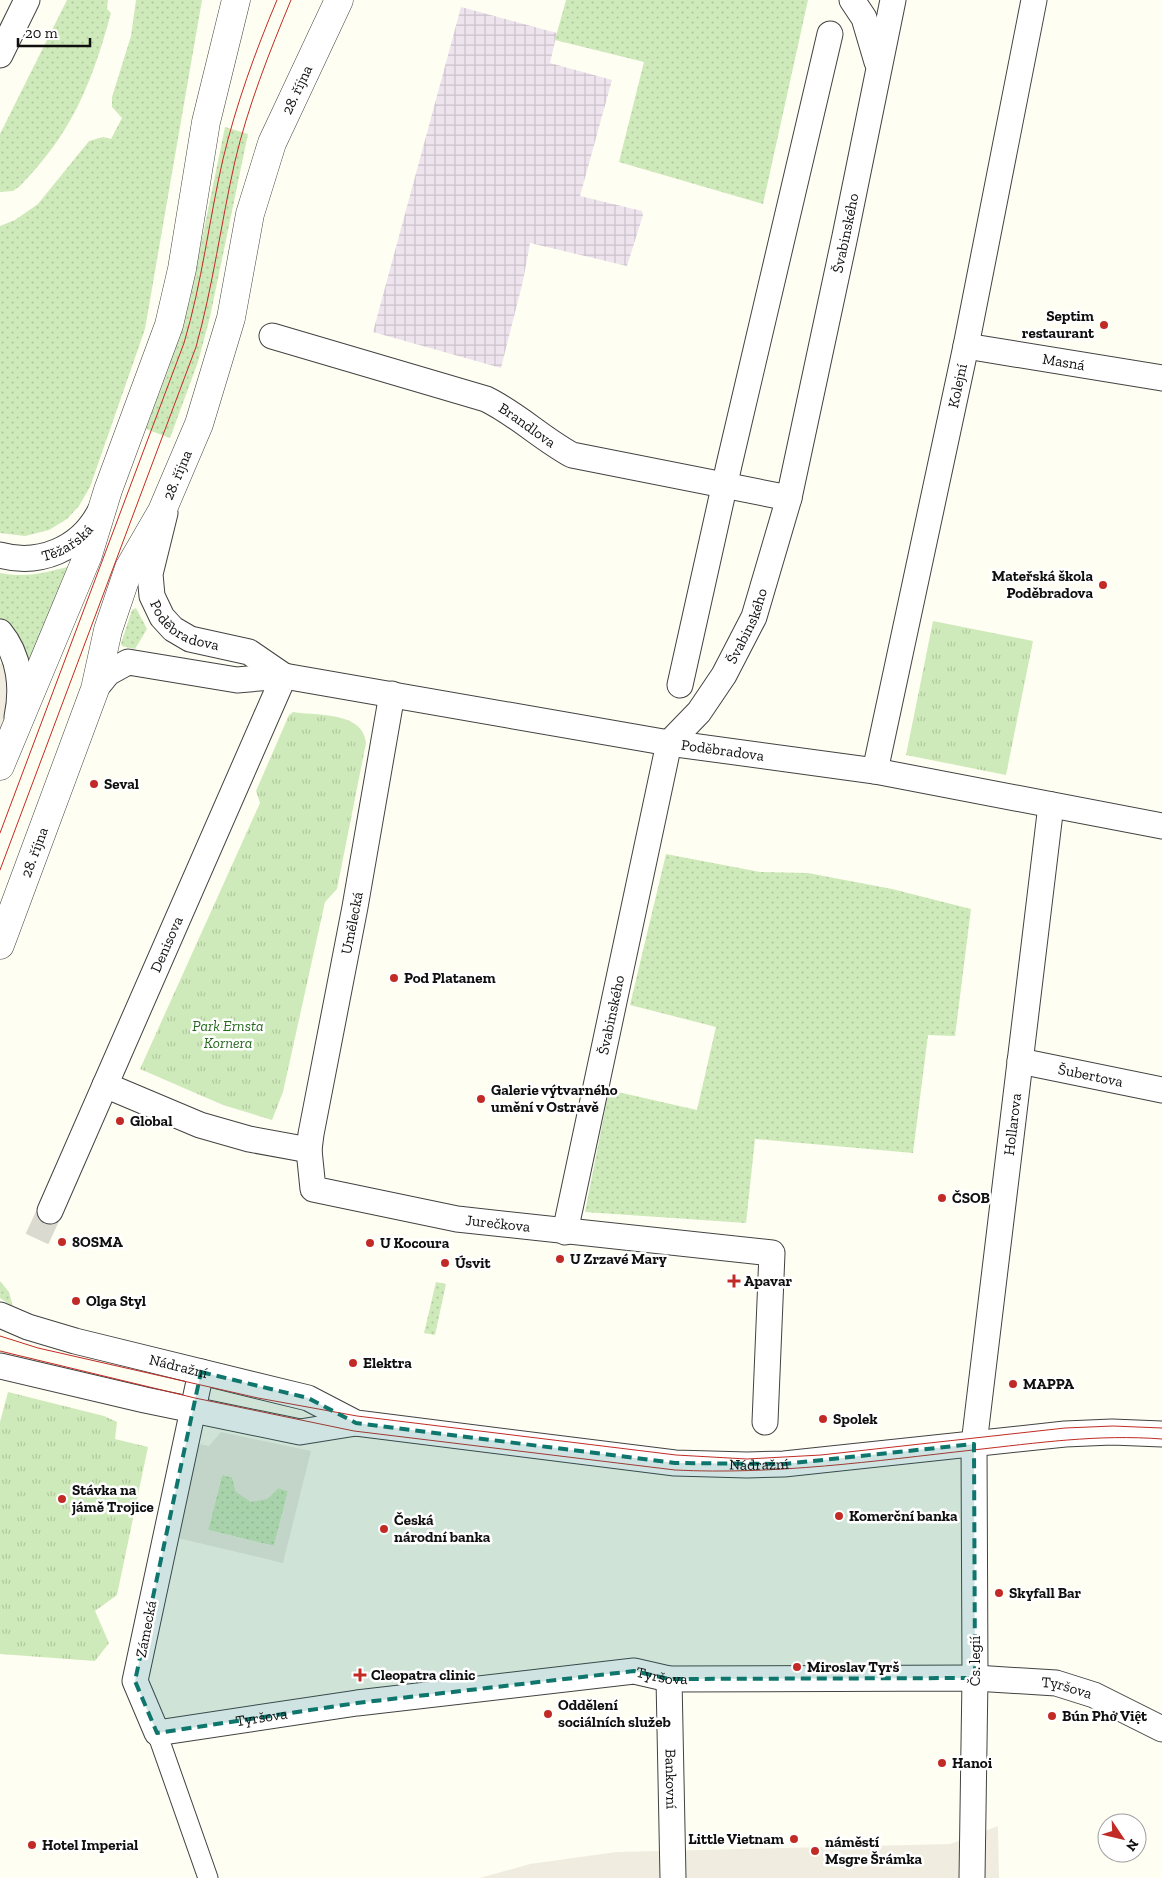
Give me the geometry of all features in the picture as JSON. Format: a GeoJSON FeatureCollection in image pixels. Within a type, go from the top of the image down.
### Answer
{"type":"FeatureCollection","features":[{"type":"Feature","properties":{"kind":"street"},"geometry":{"type":"LineString","coordinates":[[0,55],[27,0]]}},
{"type":"Feature","properties":{"kind":"street"},"geometry":{"type":"LineString","coordinates":[[0,766],[88,555],[108,490],[150,382],[175,302],[206,122],[236,0]]}},
{"type":"Feature","properties":{"kind":"street","name":"28. října"},"geometry":{"type":"LineString","coordinates":[[0,945],[95,689],[108,630],[129,568],[167,501],[199,424],[231,318],[250,214],[272,143],[339,0]]}},
{"type":"Feature","properties":{"kind":"street"},"geometry":{"type":"LineString","coordinates":[[852,0],[864,18],[871,35],[879,70]]}},
{"type":"Feature","properties":{"kind":"street","name":"Švabinského"},"geometry":{"type":"LineString","coordinates":[[565,1232],[669,743],[699,712],[724,674],[754,618],[789,498],[893,0]]}},
{"type":"Feature","properties":{"kind":"street","name":"Kolejní"},"geometry":{"type":"LineString","coordinates":[[875,771],[966,346],[1034,0]]}},
{"type":"Feature","properties":{"kind":"street"},"geometry":{"type":"LineString","coordinates":[[680,685],[724,485],[830,34]]}},
{"type":"Feature","properties":{"kind":"street","name":"Brandlova"},"geometry":{"type":"LineString","coordinates":[[272,336],[486,399],[505,408],[554,445],[572,455],[789,498]]}},
{"type":"Feature","properties":{"kind":"street","name":"Masná"},"geometry":{"type":"LineString","coordinates":[[966,346],[1162,378]]}},
{"type":"Feature","properties":{"kind":"street","name":"Těžařská"},"geometry":{"type":"LineString","coordinates":[[0,555],[16,558],[41,557],[53,555],[66,548],[90,527],[108,490]]}},
{"type":"Feature","properties":{"kind":"street","name":"Poděbradova"},"geometry":{"type":"LineString","coordinates":[[167,501],[150,574],[152,596],[162,617],[173,629],[190,639],[249,652],[284,676]]}},
{"type":"Feature","properties":{"kind":"street"},"geometry":{"type":"LineString","coordinates":[[0,632],[13,653],[19,675],[20,696],[15,727]]}},
{"type":"Feature","properties":{"kind":"street","name":"Poděbradova"},"geometry":{"type":"LineString","coordinates":[[95,689],[108,672],[128,662],[237,680],[284,676],[669,743],[875,771],[1162,826]]}},
{"type":"Feature","properties":{"kind":"street","name":"Denisova"},"geometry":{"type":"LineString","coordinates":[[50,1211],[284,676]]}},
{"type":"Feature","properties":{"kind":"street","name":"Umělecká"},"geometry":{"type":"LineString","coordinates":[[309,1150],[392,694]]}},
{"type":"Feature","properties":{"kind":"street","name":"Hollarova"},"geometry":{"type":"LineString","coordinates":[[974,1444],[1051,805]]}},
{"type":"Feature","properties":{"kind":"street","name":"Šubertova"},"geometry":{"type":"LineString","coordinates":[[1020,1061],[1162,1090]]}},
{"type":"Feature","properties":{"kind":"street"},"geometry":{"type":"LineString","coordinates":[[105,1085],[200,1125],[249,1139],[309,1150]]}},
{"type":"Feature","properties":{"kind":"street","name":"Jurečkova"},"geometry":{"type":"LineString","coordinates":[[309,1150],[313,1189],[458,1219],[772,1253],[765,1422]]}},
{"type":"Feature","properties":{"kind":"street","name":"Nádražní"},"geometry":{"type":"LineString","coordinates":[[0,1315],[28,1327],[74,1341],[308,1398],[356,1423]]}},
{"type":"Feature","properties":{"kind":"street","name":"Nádražní"},"geometry":{"type":"LineString","coordinates":[[0,1366],[192,1410],[300,1432],[356,1423],[606,1455],[712,1464],[784,1464],[1090,1432],[1162,1434]]}},
{"type":"Feature","properties":{"kind":"street","name":"Zámecká"},"geometry":{"type":"LineString","coordinates":[[201,1372],[135,1681],[157,1733],[208,1878]]}},
{"type":"Feature","properties":{"kind":"street","name":"Čs. legií"},"geometry":{"type":"LineString","coordinates":[[972,1878],[975,1678],[974,1444]]}},
{"type":"Feature","properties":{"kind":"street","name":"Tyršova"},"geometry":{"type":"LineString","coordinates":[[157,1733],[357,1703],[634,1671],[669,1679],[975,1678],[1056,1683],[1094,1694],[1162,1729]]}},
{"type":"Feature","properties":{"kind":"street","name":"Bankovní"},"geometry":{"type":"LineString","coordinates":[[669,1679],[673,1878]]}},
{"type":"Feature","properties":{"kind":"highlighted area"},"geometry":{"type":"Polygon","coordinates":[[[201,1372],[308,1398],[356,1423],[675,1463],[784,1464],[974,1444],[975,1678],[669,1679],[634,1671],[357,1703],[157,1733],[135,1681],[201,1372]]]}},
{"type":"Feature","properties":{"kind":"shaded area"},"geometry":{"type":"Polygon","coordinates":[[[461,7],[557,33],[550,63],[612,80],[580,196],[642,211],[643,215],[627,266],[530,243],[523,281],[501,368],[373,332],[461,7]]]}},
{"type":"Feature","properties":{"kind":"shaded area"},"geometry":{"type":"Polygon","coordinates":[[[0,663],[8,667],[13,697],[0,744],[0,663]]]}},
{"type":"Feature","properties":{"kind":"shaded area"},"geometry":{"type":"Polygon","coordinates":[[[221,1432],[311,1451],[283,1563],[165,1535],[185,1441],[209,1446],[221,1432]],[[222,1475],[208,1530],[274,1546],[288,1491],[278,1488],[267,1499],[251,1502],[236,1492],[232,1477],[222,1475]]]}},
{"type":"Feature","properties":{"kind":"shaded area","name":"náměstí Msgre Šrámka"},"geometry":{"type":"Polygon","coordinates":[[[998,1826],[999,1878],[480,1878],[530,1864],[616,1852],[950,1844],[998,1826]]]}},
{"type":"Feature","properties":{"kind":"green space"},"geometry":{"type":"Polygon","coordinates":[[[67,0],[108,0],[107,9],[111,13],[88,85],[67,126],[38,166],[13,191],[0,192],[0,134],[67,0]]]}},
{"type":"Feature","properties":{"kind":"green space"},"geometry":{"type":"Polygon","coordinates":[[[136,0],[202,0],[145,329],[90,487],[79,506],[67,519],[49,530],[25,536],[0,533],[0,226],[15,220],[38,204],[89,141],[103,137],[111,139],[122,118],[112,107],[112,97],[131,36],[136,0]]]}},
{"type":"Feature","properties":{"kind":"green space"},"geometry":{"type":"Polygon","coordinates":[[[566,0],[808,0],[763,204],[619,162],[644,62],[555,40],[566,0]]]}},
{"type":"Feature","properties":{"kind":"green space"},"geometry":{"type":"Polygon","coordinates":[[[225,127],[248,134],[210,317],[198,362],[170,438],[146,429],[168,370],[189,302],[225,127]]]}},
{"type":"Feature","properties":{"kind":"green space"},"geometry":{"type":"Polygon","coordinates":[[[71,568],[30,671],[10,629],[0,619],[0,573],[26,575],[71,568]]]}},
{"type":"Feature","properties":{"kind":"green space"},"geometry":{"type":"Polygon","coordinates":[[[136,608],[147,629],[135,649],[122,646],[121,643],[132,610],[136,608]]]}},
{"type":"Feature","properties":{"kind":"green space"},"geometry":{"type":"Polygon","coordinates":[[[933,621],[1033,641],[1006,775],[906,755],[933,621]]]}},
{"type":"Feature","properties":{"kind":"green space","name":"Park Ernsta Kornera"},"geometry":{"type":"Polygon","coordinates":[[[293,712],[326,715],[348,720],[357,725],[363,733],[366,743],[337,889],[325,902],[283,1092],[272,1120],[223,1105],[140,1069],[260,803],[256,791],[289,715],[293,712]]]}},
{"type":"Feature","properties":{"kind":"green space"},"geometry":{"type":"Polygon","coordinates":[[[666,854],[760,872],[808,873],[892,889],[971,909],[955,1036],[928,1035],[913,1153],[755,1139],[746,1223],[585,1212],[609,1090],[697,1110],[716,1027],[630,1005],[666,854]]]}},
{"type":"Feature","properties":{"kind":"green space"},"geometry":{"type":"Polygon","coordinates":[[[0,1281],[9,1292],[13,1307],[0,1298],[0,1281]]]}},
{"type":"Feature","properties":{"kind":"green space"},"geometry":{"type":"Polygon","coordinates":[[[436,1282],[446,1284],[435,1335],[424,1333],[436,1282]]]}},
{"type":"Feature","properties":{"kind":"green space"},"geometry":{"type":"Polygon","coordinates":[[[8,1392],[104,1416],[117,1422],[115,1439],[148,1447],[117,1595],[95,1611],[109,1643],[95,1661],[0,1654],[0,1422],[8,1392]]]}},
{"type":"Feature","properties":{"kind":"green space"},"geometry":{"type":"Polygon","coordinates":[[[222,1475],[232,1477],[236,1492],[267,1499],[278,1488],[288,1491],[274,1546],[208,1530],[222,1475]]]}},
{"type":"Feature","properties":{"kind":"tunnel"},"geometry":{"type":"LineString","coordinates":[[37,1239],[50,1211]]}},
{"type":"Feature","properties":{"kind":"tram line"},"geometry":{"type":"LineString","coordinates":[[0,833],[184,343],[196,298],[228,139],[261,39],[277,0]]}},
{"type":"Feature","properties":{"kind":"tram line"},"geometry":{"type":"LineString","coordinates":[[0,870],[196,347],[240,140],[260,80],[291,0]]}},
{"type":"Feature","properties":{"kind":"tram line"},"geometry":{"type":"LineString","coordinates":[[0,1336],[38,1348],[258,1398],[357,1416],[676,1455],[747,1459],[821,1455],[1065,1428],[1113,1426],[1162,1428]]}},
{"type":"Feature","properties":{"kind":"tram line"},"geometry":{"type":"LineString","coordinates":[[0,1351],[195,1398],[354,1431],[675,1470],[750,1471],[787,1469],[1091,1438],[1162,1439]]}},
{"type":"Feature","properties":{"kind":"place","name":"Septim restaurant"},"geometry":{"type":"Point","coordinates":[1104,325]}},
{"type":"Feature","properties":{"kind":"place","name":"Mateřská škola Poděbradova"},"geometry":{"type":"Point","coordinates":[1103,585]}},
{"type":"Feature","properties":{"kind":"place","name":"Seval"},"geometry":{"type":"Point","coordinates":[94,784]}},
{"type":"Feature","properties":{"kind":"place","name":"Pod Platanem"},"geometry":{"type":"Point","coordinates":[394,978]}},
{"type":"Feature","properties":{"kind":"place","name":"Galerie výtvarného umění v Ostravě"},"geometry":{"type":"Point","coordinates":[481,1099]}},
{"type":"Feature","properties":{"kind":"place","name":"Global"},"geometry":{"type":"Point","coordinates":[120,1121]}},
{"type":"Feature","properties":{"kind":"place","name":"ČSOB"},"geometry":{"type":"Point","coordinates":[942,1198]}},
{"type":"Feature","properties":{"kind":"place","name":"8OSMA"},"geometry":{"type":"Point","coordinates":[62,1242]}},
{"type":"Feature","properties":{"kind":"place","name":"U Kocoura"},"geometry":{"type":"Point","coordinates":[370,1243]}},
{"type":"Feature","properties":{"kind":"place","name":"U Zrzavé Mary"},"geometry":{"type":"Point","coordinates":[560,1259]}},
{"type":"Feature","properties":{"kind":"place","name":"Úsvit"},"geometry":{"type":"Point","coordinates":[445,1263]}},
{"type":"Feature","properties":{"kind":"place","name":"Apavar"},"geometry":{"type":"Point","coordinates":[734,1281]}},
{"type":"Feature","properties":{"kind":"place","name":"Olga Styl"},"geometry":{"type":"Point","coordinates":[76,1301]}},
{"type":"Feature","properties":{"kind":"place","name":"Elektra"},"geometry":{"type":"Point","coordinates":[353,1363]}},
{"type":"Feature","properties":{"kind":"place","name":"MAPPA"},"geometry":{"type":"Point","coordinates":[1013,1384]}},
{"type":"Feature","properties":{"kind":"place","name":"Spolek"},"geometry":{"type":"Point","coordinates":[823,1419]}},
{"type":"Feature","properties":{"kind":"place","name":"Stávka na jámě Trojice"},"geometry":{"type":"Point","coordinates":[62,1499]}},
{"type":"Feature","properties":{"kind":"place","name":"Komerční banka"},"geometry":{"type":"Point","coordinates":[839,1516]}},
{"type":"Feature","properties":{"kind":"place","name":"Česká národní banka"},"geometry":{"type":"Point","coordinates":[384,1529]}},
{"type":"Feature","properties":{"kind":"place","name":"Skyfall Bar"},"geometry":{"type":"Point","coordinates":[999,1593]}},
{"type":"Feature","properties":{"kind":"place","name":"Miroslav Tyrš"},"geometry":{"type":"Point","coordinates":[797,1667]}},
{"type":"Feature","properties":{"kind":"place","name":"Cleopatra clinic"},"geometry":{"type":"Point","coordinates":[360,1675]}},
{"type":"Feature","properties":{"kind":"place","name":"Oddělení sociálních služeb"},"geometry":{"type":"Point","coordinates":[548,1714]}},
{"type":"Feature","properties":{"kind":"place","name":"Bún Phở Việt"},"geometry":{"type":"Point","coordinates":[1052,1716]}},
{"type":"Feature","properties":{"kind":"place","name":"Hanoi"},"geometry":{"type":"Point","coordinates":[942,1763]}},
{"type":"Feature","properties":{"kind":"place","name":"Little Vietnam"},"geometry":{"type":"Point","coordinates":[794,1839]}},
{"type":"Feature","properties":{"kind":"place","name":"Hotel Imperial"},"geometry":{"type":"Point","coordinates":[32,1845]}},
{"type":"Feature","properties":{"kind":"place","name":"náměstí Msgre Šrámka"},"geometry":{"type":"Point","coordinates":[815,1851]}}]}
